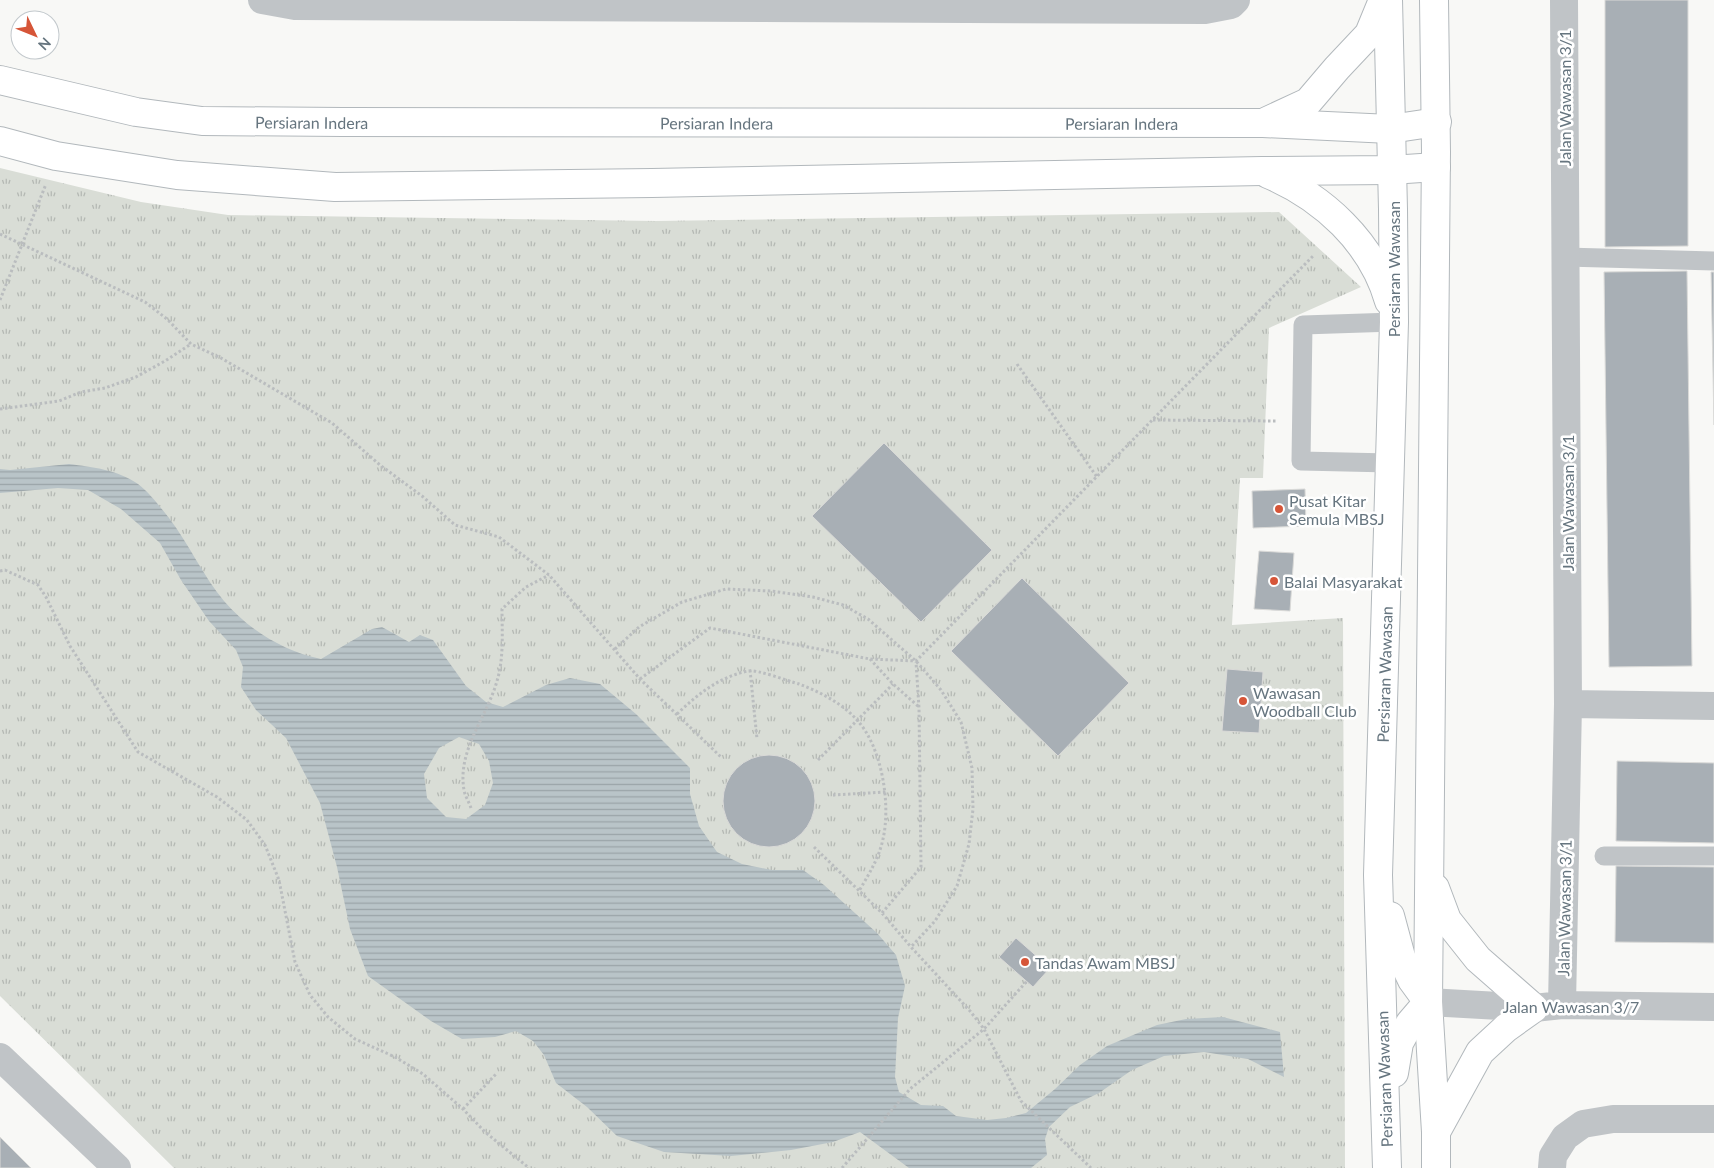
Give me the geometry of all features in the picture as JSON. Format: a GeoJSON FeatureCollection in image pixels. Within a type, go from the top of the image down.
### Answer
{"type":"FeatureCollection","features":[{"type":"Feature","properties":{"kind":"main road"},"geometry":{"type":"LineString","coordinates":[[1263,123],[1308,102],[1369,34],[1383,0]]}},
{"type":"Feature","properties":{"kind":"main road","name":"Persiaran Wawasan"},"geometry":{"type":"LineString","coordinates":[[1387,1168],[1378,875],[1394,322],[1388,0]]}},
{"type":"Feature","properties":{"kind":"main road"},"geometry":{"type":"LineString","coordinates":[[1434,0],[1436,167],[1428,1002],[1436,1132],[1436,1168]]}},
{"type":"Feature","properties":{"kind":"main road","name":"Persiaran Indera"},"geometry":{"type":"LineString","coordinates":[[0,80],[136,112],[202,121],[1263,123],[1390,129],[1436,122]]}},
{"type":"Feature","properties":{"kind":"main road"},"geometry":{"type":"LineString","coordinates":[[0,141],[56,156],[177,175],[335,187],[1391,170],[1436,167]]}},
{"type":"Feature","properties":{"kind":"main road"},"geometry":{"type":"LineString","coordinates":[[1262,171],[1284,180],[1305,192],[1325,206],[1345,226],[1362,247],[1376,270],[1387,295],[1394,322]]}},
{"type":"Feature","properties":{"kind":"main road"},"geometry":{"type":"LineString","coordinates":[[1430,873],[1447,920],[1478,959],[1534,1008],[1506,1028],[1480,1052],[1436,1132]]}},
{"type":"Feature","properties":{"kind":"main road"},"geometry":{"type":"LineString","coordinates":[[1378,875],[1401,957],[1412,980],[1428,1002]]}},
{"type":"Feature","properties":{"kind":"main road"},"geometry":{"type":"LineString","coordinates":[[1386,1131],[1399,1043],[1410,1023],[1428,1002]]}},
{"type":"Feature","properties":{"kind":"street"},"geometry":{"type":"LineString","coordinates":[[262,0],[297,3],[979,5],[1205,10],[1230,4],[1236,0]]}},
{"type":"Feature","properties":{"kind":"street","name":"Jalan Wawasan 3/1"},"geometry":{"type":"LineString","coordinates":[[1562,1005],[1568,704],[1564,0]]}},
{"type":"Feature","properties":{"kind":"street"},"geometry":{"type":"LineString","coordinates":[[1568,704],[1714,706]]}},
{"type":"Feature","properties":{"kind":"street","name":"Jalan Wawasan 3/7"},"geometry":{"type":"LineString","coordinates":[[1428,1002],[1534,1008],[1562,1005],[1714,1007]]}},
{"type":"Feature","properties":{"kind":"street"},"geometry":{"type":"LineString","coordinates":[[0,1057],[116,1168]]}},
{"type":"Feature","properties":{"kind":"street"},"geometry":{"type":"LineString","coordinates":[[1552,1168],[1553,1156],[1565,1137],[1583,1124],[1613,1119],[1714,1120]]}},
{"type":"Feature","properties":{"kind":"lane"},"geometry":{"type":"LineString","coordinates":[[1565,257],[1714,261]]}},
{"type":"Feature","properties":{"kind":"lane"},"geometry":{"type":"LineString","coordinates":[[1390,463],[1301,461],[1303,325],[1394,322]]}},
{"type":"Feature","properties":{"kind":"lane"},"geometry":{"type":"LineString","coordinates":[[1604,856],[1714,856]]}},
{"type":"Feature","properties":{"kind":"path"},"geometry":{"type":"LineString","coordinates":[[0,300],[47,182]]}},
{"type":"Feature","properties":{"kind":"path"},"geometry":{"type":"LineString","coordinates":[[0,234],[145,302],[167,319],[191,344],[221,358],[332,423],[380,465],[422,496],[455,525],[499,537],[549,575],[640,679],[722,758]]}},
{"type":"Feature","properties":{"kind":"path"},"geometry":{"type":"LineString","coordinates":[[640,679],[710,628],[870,659],[916,661],[1314,256]]}},
{"type":"Feature","properties":{"kind":"path"},"geometry":{"type":"LineString","coordinates":[[0,409],[59,401],[81,392],[105,388],[136,377],[166,361],[191,344]]}},
{"type":"Feature","properties":{"kind":"path"},"geometry":{"type":"LineString","coordinates":[[1017,364],[1097,477]]}},
{"type":"Feature","properties":{"kind":"path"},"geometry":{"type":"LineString","coordinates":[[1152,420],[1302,421]]}},
{"type":"Feature","properties":{"kind":"path"},"geometry":{"type":"LineString","coordinates":[[0,571],[5,570],[38,585],[46,597],[70,646],[138,752],[218,797],[247,820],[256,832],[265,845],[279,880],[296,962],[310,995],[328,1017],[355,1039],[395,1057],[423,1074],[463,1109],[485,1132],[529,1168]]}},
{"type":"Feature","properties":{"kind":"path"},"geometry":{"type":"LineString","coordinates":[[471,808],[464,790],[464,765],[469,747],[498,680],[502,657],[502,609],[526,587],[549,575]]}},
{"type":"Feature","properties":{"kind":"path"},"geometry":{"type":"LineString","coordinates":[[614,649],[639,627],[682,602],[726,589],[771,591],[813,597],[843,605],[868,619],[916,661],[941,690],[961,722],[972,768],[973,809],[969,844],[957,886],[935,921],[911,947]]}},
{"type":"Feature","properties":{"kind":"path"},"geometry":{"type":"LineString","coordinates":[[870,659],[919,708]]}},
{"type":"Feature","properties":{"kind":"path"},"geometry":{"type":"LineString","coordinates":[[882,913],[921,867],[919,708],[916,661]]}},
{"type":"Feature","properties":{"kind":"path"},"geometry":{"type":"LineString","coordinates":[[677,714],[697,694],[723,678],[750,670],[782,678],[811,689],[838,704],[858,720],[873,746],[886,792],[886,816],[883,839],[874,865],[859,890]]}},
{"type":"Feature","properties":{"kind":"path"},"geometry":{"type":"LineString","coordinates":[[750,670],[757,739]]}},
{"type":"Feature","properties":{"kind":"path"},"geometry":{"type":"LineString","coordinates":[[818,760],[893,684]]}},
{"type":"Feature","properties":{"kind":"path"},"geometry":{"type":"LineString","coordinates":[[833,795],[886,792]]}},
{"type":"Feature","properties":{"kind":"path"},"geometry":{"type":"LineString","coordinates":[[814,847],[882,913],[970,1011],[984,1029],[1021,1100],[1091,1168]]}},
{"type":"Feature","properties":{"kind":"path"},"geometry":{"type":"LineString","coordinates":[[842,1168],[910,1089],[984,1029],[1027,981]]}},
{"type":"Feature","properties":{"kind":"path"},"geometry":{"type":"LineString","coordinates":[[463,1109],[496,1074]]}},
{"type":"Feature","properties":{"kind":"green space"},"geometry":{"type":"Polygon","coordinates":[[[0,168],[141,202],[228,215],[656,221],[1279,212],[1361,287],[1269,328],[1263,478],[1240,478],[1232,625],[1343,618],[1345,1168],[174,1168],[0,996],[0,168]]]}},
{"type":"Feature","properties":{"kind":"shaded area"},"geometry":{"type":"Polygon","coordinates":[[[69,464],[114,472],[138,484],[151,496],[169,518],[224,601],[256,630],[293,651],[321,659],[372,629],[382,627],[409,642],[420,635],[433,640],[466,686],[486,702],[503,707],[546,685],[570,678],[600,684],[636,714],[690,768],[690,794],[699,826],[717,852],[742,864],[772,870],[803,870],[824,885],[877,933],[896,955],[905,986],[898,1018],[895,1077],[899,1092],[921,1105],[943,1106],[956,1116],[987,1120],[1026,1113],[1080,1065],[1107,1046],[1157,1025],[1186,1019],[1223,1017],[1280,1032],[1284,1077],[1248,1059],[1204,1052],[1164,1056],[1132,1070],[1099,1093],[1070,1107],[1049,1127],[1045,1139],[1047,1155],[1031,1168],[909,1168],[860,1132],[833,1142],[791,1150],[731,1156],[664,1152],[617,1136],[587,1107],[556,1083],[544,1055],[533,1041],[516,1031],[495,1037],[462,1039],[431,1021],[368,976],[350,929],[337,867],[320,803],[286,738],[256,710],[241,687],[243,667],[236,650],[209,621],[181,580],[160,543],[121,509],[88,490],[58,488],[0,493],[0,469],[10,470],[69,464]],[[459,737],[439,748],[424,774],[427,798],[446,817],[466,819],[485,805],[493,783],[489,761],[479,744],[459,737]]]}},
{"type":"Feature","properties":{"kind":"building"},"geometry":{"type":"Polygon","coordinates":[[[1605,0],[1688,0],[1688,246],[1605,247],[1605,0]]]}},
{"type":"Feature","properties":{"kind":"building"},"geometry":{"type":"Polygon","coordinates":[[[1687,271],[1692,666],[1609,667],[1604,272],[1687,271]]]}},
{"type":"Feature","properties":{"kind":"building"},"geometry":{"type":"Polygon","coordinates":[[[1711,272],[1714,272],[1714,425],[1711,272]]]}},
{"type":"Feature","properties":{"kind":"building"},"geometry":{"type":"Polygon","coordinates":[[[884,443],[992,550],[921,622],[812,516],[884,443]]]}},
{"type":"Feature","properties":{"kind":"building","name":"Pusat Kitar Semula MBSJ"},"geometry":{"type":"Polygon","coordinates":[[[1305,489],[1306,526],[1253,528],[1252,491],[1305,489]]]}},
{"type":"Feature","properties":{"kind":"building","name":"Balai Masyarakat"},"geometry":{"type":"Polygon","coordinates":[[[1259,551],[1294,553],[1290,611],[1254,609],[1259,551]]]}},
{"type":"Feature","properties":{"kind":"building"},"geometry":{"type":"Polygon","coordinates":[[[1022,578],[1129,683],[1058,756],[951,651],[1022,578]]]}},
{"type":"Feature","properties":{"kind":"building","name":"Wawasan Woodball Club"},"geometry":{"type":"Polygon","coordinates":[[[1227,669],[1263,672],[1259,733],[1222,731],[1227,669]]]}},
{"type":"Feature","properties":{"kind":"building"},"geometry":{"type":"Polygon","coordinates":[[[769,755],[786,759],[801,769],[811,784],[815,801],[811,818],[801,833],[786,843],[769,847],[752,843],[737,833],[727,818],[723,801],[727,784],[737,769],[752,759],[769,755]]]}},
{"type":"Feature","properties":{"kind":"building"},"geometry":{"type":"Polygon","coordinates":[[[1617,761],[1714,763],[1714,843],[1616,841],[1617,761]]]}},
{"type":"Feature","properties":{"kind":"building"},"geometry":{"type":"Polygon","coordinates":[[[1616,866],[1714,867],[1714,943],[1615,942],[1616,866]]]}},
{"type":"Feature","properties":{"kind":"building","name":"Tandas Awam MBSJ"},"geometry":{"type":"Polygon","coordinates":[[[1016,938],[1050,968],[1033,987],[999,957],[1016,938]]]}},
{"type":"Feature","properties":{"kind":"building"},"geometry":{"type":"Polygon","coordinates":[[[0,1137],[31,1168],[0,1168],[0,1137]]]}},
{"type":"Feature","properties":{"kind":"place","name":"Pusat Kitar Semula MBSJ"},"geometry":{"type":"Point","coordinates":[1279,509]}},
{"type":"Feature","properties":{"kind":"place","name":"Balai Masyarakat"},"geometry":{"type":"Point","coordinates":[1274,581]}},
{"type":"Feature","properties":{"kind":"place","name":"Wawasan Woodball Club"},"geometry":{"type":"Point","coordinates":[1243,701]}},
{"type":"Feature","properties":{"kind":"place","name":"Tandas Awam MBSJ"},"geometry":{"type":"Point","coordinates":[1025,962]}}]}
